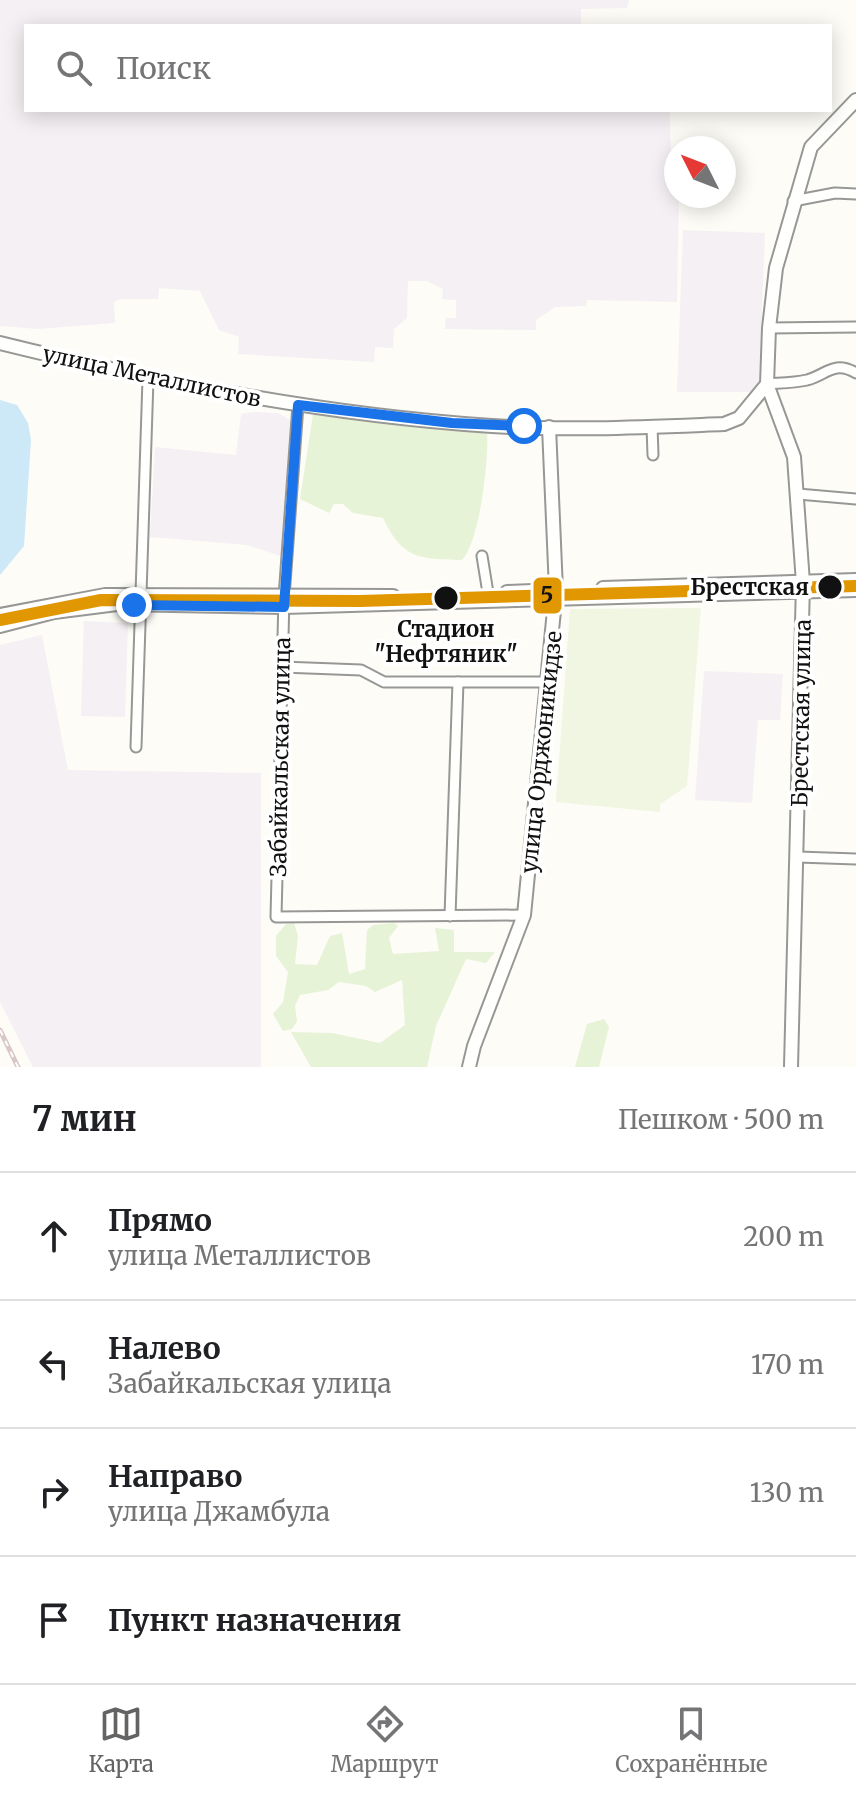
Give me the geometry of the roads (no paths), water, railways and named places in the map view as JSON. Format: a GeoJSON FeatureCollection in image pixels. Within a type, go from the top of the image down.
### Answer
{"type":"FeatureCollection","features":[{"type":"Feature","properties":{"kind":"street","name":"Брестская улица"},"geometry":{"type":"LineString","coordinates":[[791,1067],[791,942],[798,857],[803,587],[794,457],[767,384],[769,328],[776,268],[811,147],[856,100]]}},
{"type":"Feature","properties":{"kind":"street"},"geometry":{"type":"LineString","coordinates":[[793,201],[835,193],[856,194]]}},
{"type":"Feature","properties":{"kind":"street"},"geometry":{"type":"LineString","coordinates":[[769,328],[856,327]]}},
{"type":"Feature","properties":{"kind":"street","name":"улица Металлистов"},"geometry":{"type":"LineString","coordinates":[[0,343],[148,379],[298,405],[452,423],[549,427],[724,424],[739,418],[767,384]]}},
{"type":"Feature","properties":{"kind":"street"},"geometry":{"type":"LineString","coordinates":[[767,384],[807,379],[824,370],[844,368],[856,373]]}},
{"type":"Feature","properties":{"kind":"street"},"geometry":{"type":"LineString","coordinates":[[136,747],[148,379]]}},
{"type":"Feature","properties":{"kind":"street","name":"Забайкальская улица"},"geometry":{"type":"LineString","coordinates":[[298,405],[284,602],[276,917],[450,916]]}},
{"type":"Feature","properties":{"kind":"street"},"geometry":{"type":"LineString","coordinates":[[652,426],[653,455]]}},
{"type":"Feature","properties":{"kind":"street","name":"улица Орджоникидзе"},"geometry":{"type":"LineString","coordinates":[[469,1067],[474,1046],[524,915],[556,594],[549,427]]}},
{"type":"Feature","properties":{"kind":"street"},"geometry":{"type":"LineString","coordinates":[[798,494],[856,499]]}},
{"type":"Feature","properties":{"kind":"street"},"geometry":{"type":"LineString","coordinates":[[482,556],[488,593]]}},
{"type":"Feature","properties":{"kind":"street"},"geometry":{"type":"LineString","coordinates":[[803,587],[856,580]]}},
{"type":"Feature","properties":{"kind":"street"},"geometry":{"type":"LineString","coordinates":[[0,615],[87,596],[284,602],[803,587],[856,590]]}},
{"type":"Feature","properties":{"kind":"street"},"geometry":{"type":"LineString","coordinates":[[284,602],[488,593],[556,594]]}},
{"type":"Feature","properties":{"kind":"street"},"geometry":{"type":"LineString","coordinates":[[0,626],[84,607],[143,600]]}},
{"type":"Feature","properties":{"kind":"street"},"geometry":{"type":"LineString","coordinates":[[282,667],[361,670],[384,682],[548,682]]}},
{"type":"Feature","properties":{"kind":"street"},"geometry":{"type":"LineString","coordinates":[[458,682],[450,916],[524,915]]}},
{"type":"Feature","properties":{"kind":"street"},"geometry":{"type":"LineString","coordinates":[[798,857],[856,859]]}},
{"type":"Feature","properties":{"kind":"water"},"geometry":{"type":"Polygon","coordinates":[[[0,400],[17,405],[28,423],[31,440],[24,546],[0,575],[0,400]]]}},
{"type":"Feature","properties":{"kind":"tram line"},"geometry":{"type":"LineString","coordinates":[[0,624],[96,603],[404,602],[856,588]]}},
{"type":"Feature","properties":{"kind":"railway"},"geometry":{"type":"LineString","coordinates":[[0,1030],[18,1067]]}},
{"type":"Feature","properties":{"kind":"place","name":"Брестская"},"geometry":{"type":"Point","coordinates":[830,587]}},
{"type":"Feature","properties":{"kind":"place","name":"Стадион \"Нефтяник\""},"geometry":{"type":"Point","coordinates":[446,598]}}]}
